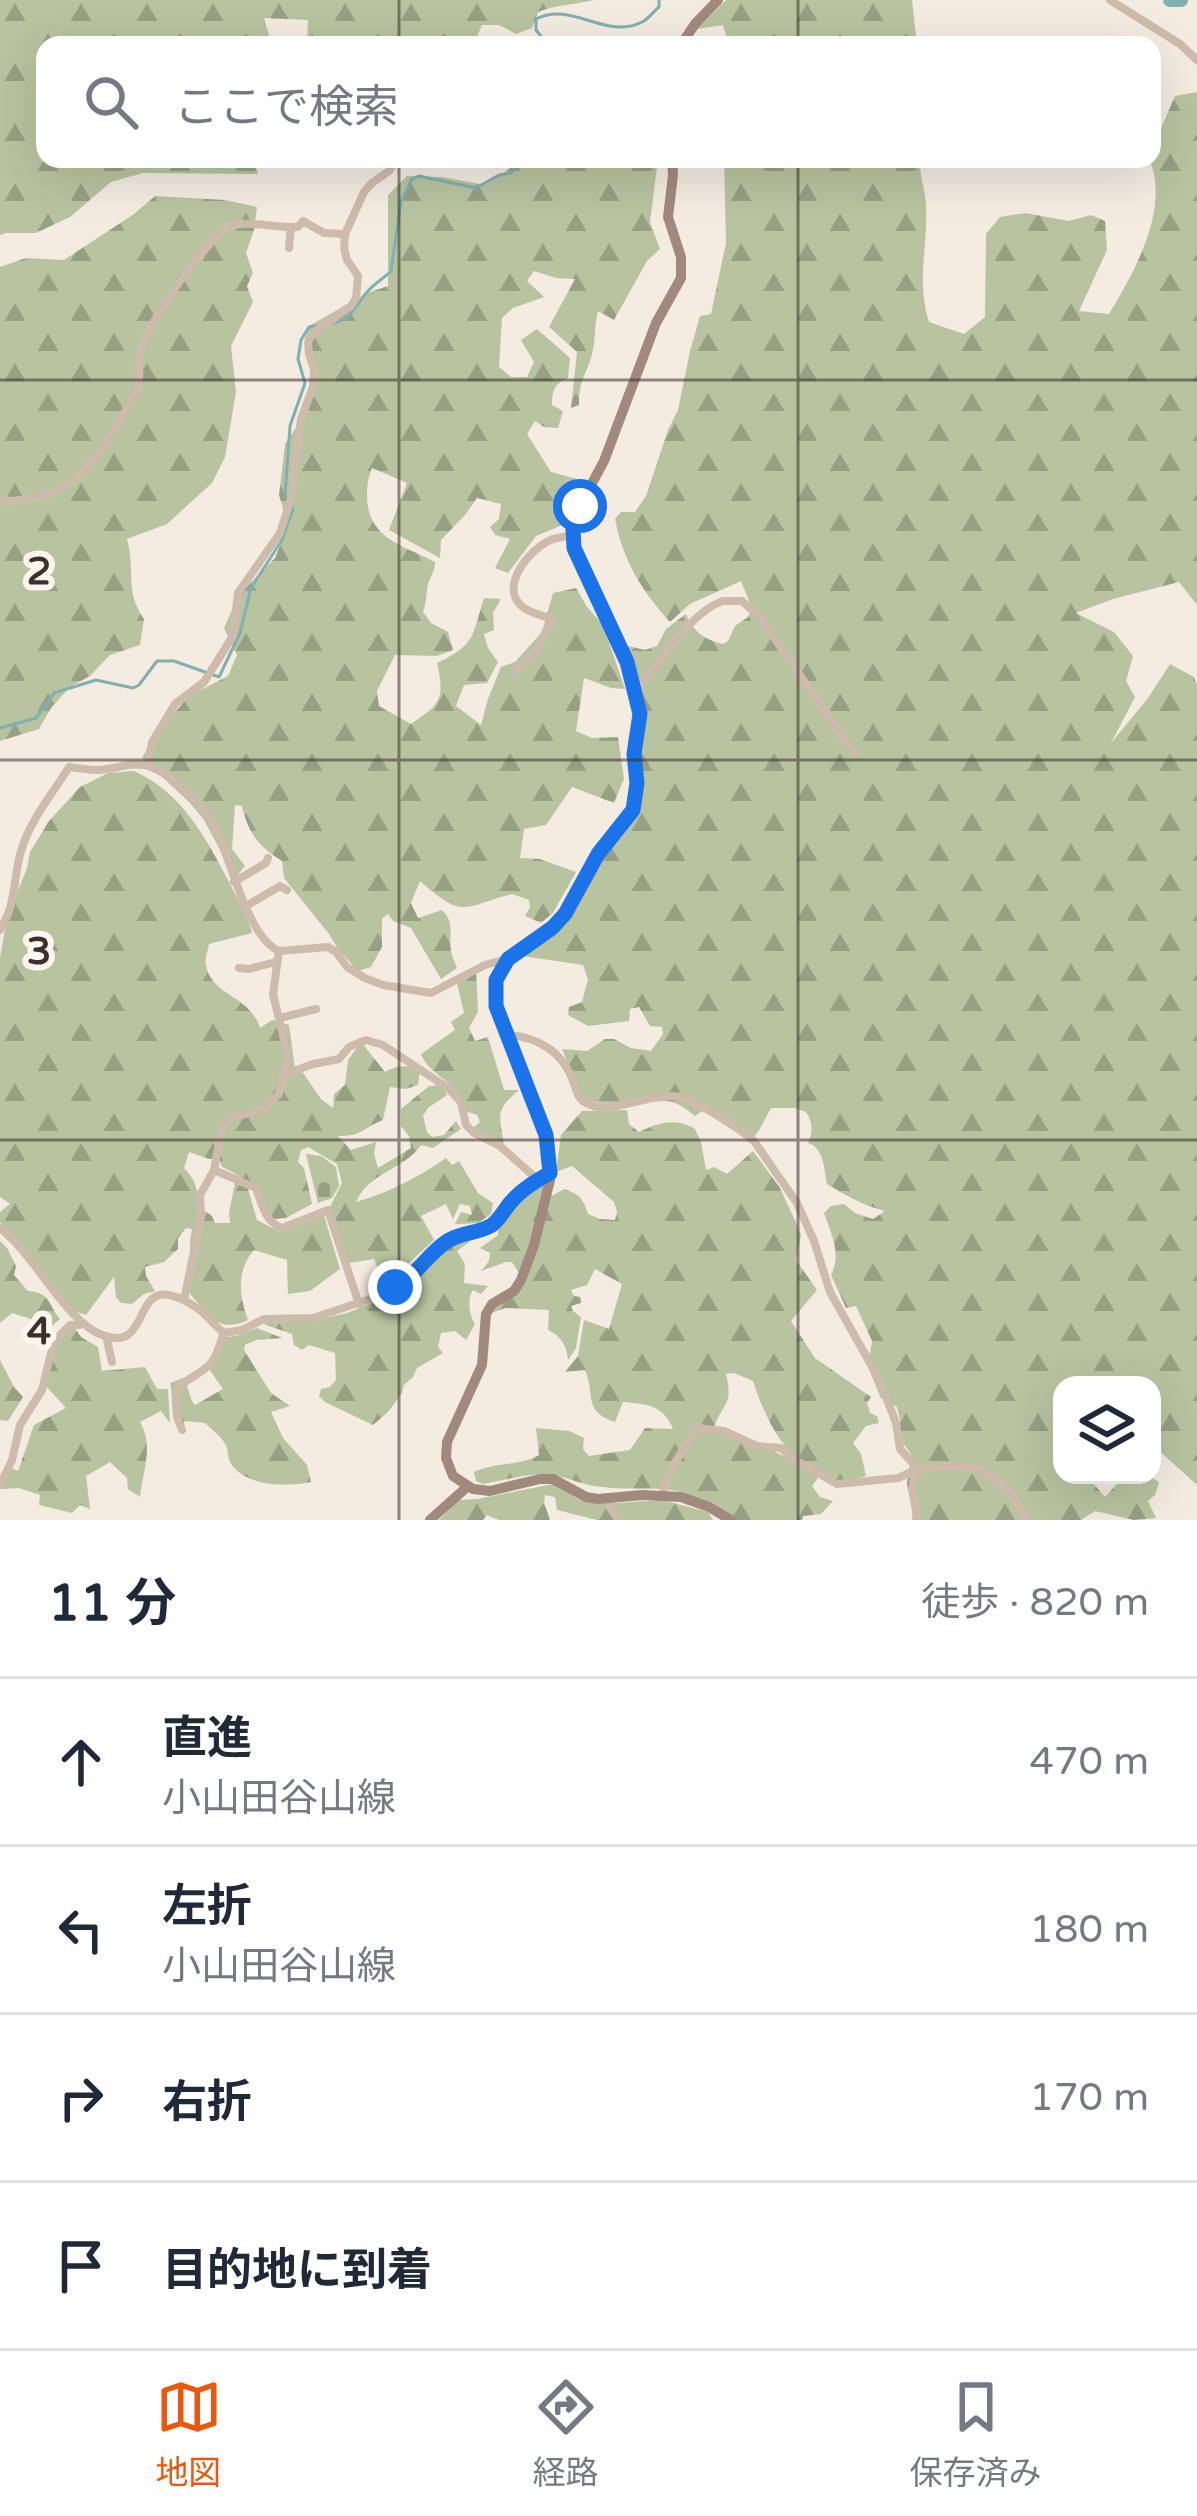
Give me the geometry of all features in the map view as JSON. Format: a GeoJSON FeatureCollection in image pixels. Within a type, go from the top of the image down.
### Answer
{"type":"FeatureCollection","features":[{"type":"Feature","properties":{"kind":"main road"},"geometry":{"type":"LineString","coordinates":[[687,36],[718,0]]}},
{"type":"Feature","properties":{"kind":"main road"},"geometry":{"type":"LineString","coordinates":[[673,168],[668,217],[681,278],[656,323],[604,461],[576,513],[572,535],[637,693],[640,714],[633,810],[598,854],[565,914],[508,959],[500,971],[496,1006],[546,1135],[550,1173],[521,1280],[486,1314],[482,1365],[447,1442],[446,1458],[456,1480],[467,1487],[490,1491],[553,1479],[586,1497],[662,1495],[693,1501],[731,1520]]}},
{"type":"Feature","properties":{"kind":"main road"},"geometry":{"type":"LineString","coordinates":[[430,1520],[467,1487]]}},
{"type":"Feature","properties":{"kind":"street"},"geometry":{"type":"LineString","coordinates":[[1110,0],[1197,60]]}},
{"type":"Feature","properties":{"kind":"street"},"geometry":{"type":"LineString","coordinates":[[148,765],[152,742],[175,704],[204,682],[233,636],[238,592],[280,533],[291,499],[302,419],[313,387],[308,341],[351,307],[359,288],[358,276],[347,260],[345,234],[364,192],[391,168]]}},
{"type":"Feature","properties":{"kind":"street"},"geometry":{"type":"LineString","coordinates":[[0,501],[48,495],[88,469],[137,391],[140,354],[155,320],[219,234],[234,224],[298,227],[303,220],[324,233],[345,234]]}},
{"type":"Feature","properties":{"kind":"street"},"geometry":{"type":"LineString","coordinates":[[289,248],[291,227]]}},
{"type":"Feature","properties":{"kind":"street"},"geometry":{"type":"LineString","coordinates":[[515,671],[536,652],[552,619],[524,608],[515,597],[519,568],[554,538],[572,535]]}},
{"type":"Feature","properties":{"kind":"street"},"geometry":{"type":"LineString","coordinates":[[637,693],[671,644],[698,618],[723,601],[742,601],[760,616],[854,754]]}},
{"type":"Feature","properties":{"kind":"street"},"geometry":{"type":"LineString","coordinates":[[0,930],[15,898],[20,852],[30,828],[69,766],[101,770],[148,765],[180,786],[216,828],[262,941],[277,957],[274,994],[288,1056],[272,1104],[230,1118],[222,1127],[214,1170],[200,1195],[201,1216],[184,1300]]}},
{"type":"Feature","properties":{"kind":"street"},"geometry":{"type":"LineString","coordinates":[[234,881],[268,858]]}},
{"type":"Feature","properties":{"kind":"street"},"geometry":{"type":"LineString","coordinates":[[247,906],[280,886],[287,890]]}},
{"type":"Feature","properties":{"kind":"street"},"geometry":{"type":"LineString","coordinates":[[239,968],[328,947],[347,967],[383,986],[431,992],[484,965],[508,959]]}},
{"type":"Feature","properties":{"kind":"street"},"geometry":{"type":"LineString","coordinates":[[250,952],[252,968]]}},
{"type":"Feature","properties":{"kind":"street"},"geometry":{"type":"LineString","coordinates":[[280,1018],[316,1009]]}},
{"type":"Feature","properties":{"kind":"street"},"geometry":{"type":"LineString","coordinates":[[508,1035],[545,1045],[563,1060],[579,1098],[590,1105],[608,1108],[653,1098],[687,1097],[754,1141],[805,1220],[830,1292],[879,1379],[900,1449],[918,1469]]}},
{"type":"Feature","properties":{"kind":"street"},"geometry":{"type":"LineString","coordinates":[[283,1075],[339,1059],[349,1047],[366,1040],[382,1046],[448,1088],[474,1133],[500,1146],[538,1180]]}},
{"type":"Feature","properties":{"kind":"street"},"geometry":{"type":"LineString","coordinates":[[214,1170],[256,1188],[267,1216],[282,1228],[328,1210],[360,1304]]}},
{"type":"Feature","properties":{"kind":"street"},"geometry":{"type":"LineString","coordinates":[[224,1333],[264,1318],[313,1318],[360,1304],[403,1283],[456,1236],[496,1223],[513,1200],[550,1173]]}},
{"type":"Feature","properties":{"kind":"street"},"geometry":{"type":"LineString","coordinates":[[0,1228],[21,1247],[80,1325]]}},
{"type":"Feature","properties":{"kind":"street"},"geometry":{"type":"LineString","coordinates":[[0,1485],[13,1460],[20,1425],[42,1390],[54,1341],[70,1325],[117,1339],[134,1332],[145,1305],[163,1294],[202,1310],[224,1333]]}},
{"type":"Feature","properties":{"kind":"street"},"geometry":{"type":"LineString","coordinates":[[182,1430],[177,1389],[208,1367],[224,1333]]}},
{"type":"Feature","properties":{"kind":"street"},"geometry":{"type":"LineString","coordinates":[[106,1336],[112,1362]]}},
{"type":"Feature","properties":{"kind":"street"},"geometry":{"type":"LineString","coordinates":[[662,1495],[668,1469],[697,1428],[724,1431],[757,1446],[781,1448],[837,1484],[965,1466],[995,1476],[1010,1491],[1026,1520]]}},
{"type":"Feature","properties":{"kind":"street"},"geometry":{"type":"LineString","coordinates":[[916,1520],[910,1494],[918,1469]]}},
{"type":"Feature","properties":{"kind":"street"},"geometry":{"type":"LineString","coordinates":[[608,1500],[619,1520]]}},
{"type":"Feature","properties":{"kind":"green space"},"geometry":{"type":"Polygon","coordinates":[[[0,0],[594,0],[538,12],[532,28],[516,34],[499,25],[482,25],[477,36],[307,36],[308,20],[264,18],[269,36],[36,36],[36,168],[256,168],[258,174],[143,173],[111,182],[70,217],[36,233],[0,235],[0,0]]]}},
{"type":"Feature","properties":{"kind":"green space"},"geometry":{"type":"Polygon","coordinates":[[[726,0],[912,0],[916,36],[726,36],[723,25],[697,29],[726,0]]]}},
{"type":"Feature","properties":{"kind":"green space"},"geometry":{"type":"Polygon","coordinates":[[[1197,92],[1197,605],[1179,582],[1076,613],[1114,632],[1133,656],[1126,681],[1135,697],[1111,743],[1170,664],[1194,677],[1197,685],[1197,1485],[1161,1452],[1161,1376],[1053,1376],[1053,1484],[1094,1484],[1105,1497],[1117,1484],[1158,1484],[1148,1501],[1156,1518],[1134,1520],[1095,1511],[1081,1520],[914,1520],[907,1484],[911,1454],[899,1438],[897,1407],[881,1398],[868,1367],[872,1341],[856,1306],[846,1308],[831,1275],[835,1251],[824,1213],[844,1204],[873,1219],[885,1211],[827,1184],[820,1154],[808,1143],[812,1127],[806,1112],[771,1108],[749,1142],[725,1116],[708,1107],[695,1116],[671,1102],[586,1099],[577,1090],[562,1049],[587,1051],[605,1039],[614,1039],[651,1051],[663,1034],[662,1027],[650,1026],[639,1007],[630,1009],[629,1021],[588,1026],[568,1015],[569,1007],[582,1002],[588,979],[583,965],[516,955],[560,915],[633,816],[628,744],[636,706],[624,645],[645,650],[657,646],[666,629],[686,614],[700,634],[723,644],[752,608],[741,581],[690,604],[670,622],[635,575],[615,519],[621,512],[635,512],[646,496],[678,410],[700,316],[711,314],[726,243],[724,168],[921,168],[926,207],[923,292],[929,322],[964,334],[985,317],[986,234],[1000,217],[1025,213],[1069,221],[1091,215],[1105,221],[1107,250],[1079,311],[1109,314],[1138,260],[1153,218],[1152,168],[1161,168],[1161,128],[1175,96],[1197,92]]]}},
{"type":"Feature","properties":{"kind":"green space"},"geometry":{"type":"Polygon","coordinates":[[[510,168],[657,168],[650,222],[660,249],[647,261],[614,320],[598,311],[579,405],[571,408],[577,352],[549,327],[575,279],[534,271],[527,281],[544,297],[513,308],[502,318],[499,367],[511,377],[527,377],[534,362],[521,340],[537,329],[570,358],[568,378],[557,385],[553,396],[552,405],[563,411],[558,428],[535,421],[527,434],[551,472],[577,479],[565,524],[536,536],[508,573],[495,568],[510,539],[495,535],[490,527],[499,519],[501,504],[477,498],[441,540],[440,558],[389,530],[407,483],[372,468],[369,511],[389,539],[435,562],[423,612],[448,632],[453,650],[437,656],[395,655],[377,691],[379,706],[411,724],[429,711],[440,693],[437,663],[471,638],[484,598],[501,599],[493,613],[494,630],[484,634],[498,662],[487,683],[464,685],[456,706],[481,725],[501,667],[515,662],[542,632],[553,593],[576,588],[603,625],[625,689],[584,678],[576,731],[592,738],[618,737],[624,779],[614,803],[572,787],[546,825],[524,829],[520,858],[540,859],[576,872],[553,913],[541,923],[525,916],[529,900],[512,894],[473,906],[455,906],[420,881],[411,903],[418,918],[442,910],[446,915],[457,968],[441,979],[411,928],[388,914],[382,919],[382,947],[371,967],[358,971],[284,878],[282,861],[256,838],[242,806],[235,805],[232,849],[245,866],[235,878],[204,820],[142,758],[189,696],[228,676],[237,655],[224,628],[238,596],[275,558],[288,526],[279,495],[285,444],[301,420],[313,380],[305,338],[309,326],[388,286],[388,195],[407,176],[485,185],[510,168]]]}},
{"type":"Feature","properties":{"kind":"green space"},"geometry":{"type":"Polygon","coordinates":[[[155,196],[257,207],[246,253],[253,273],[247,286],[253,302],[231,346],[236,392],[225,457],[212,483],[167,524],[127,539],[132,590],[144,619],[140,645],[110,655],[90,676],[70,687],[39,729],[0,741],[0,267],[26,258],[64,260],[155,196]]]}},
{"type":"Feature","properties":{"kind":"green space"},"geometry":{"type":"Polygon","coordinates":[[[134,771],[165,791],[190,817],[247,919],[252,933],[209,944],[205,960],[209,975],[248,1009],[260,1028],[272,1020],[289,1025],[295,1069],[301,1070],[321,1099],[333,1108],[334,1094],[345,1085],[348,1060],[361,1042],[385,1072],[403,1066],[420,1071],[418,1085],[390,1087],[383,1120],[358,1133],[338,1136],[351,1150],[376,1142],[378,1168],[411,1148],[401,1126],[401,1109],[429,1086],[443,1085],[447,1095],[423,1116],[427,1132],[432,1137],[444,1135],[456,1121],[461,1129],[433,1148],[421,1145],[369,1184],[356,1202],[403,1184],[446,1158],[452,1165],[459,1161],[478,1193],[493,1203],[491,1214],[478,1223],[455,1224],[461,1212],[472,1215],[470,1206],[460,1204],[453,1219],[446,1204],[421,1216],[434,1240],[385,1285],[374,1259],[349,1263],[330,1207],[342,1183],[337,1164],[308,1147],[301,1150],[298,1162],[304,1168],[312,1204],[286,1218],[273,1219],[253,1188],[222,1167],[218,1158],[189,1152],[184,1168],[195,1186],[198,1206],[215,1223],[230,1223],[236,1178],[248,1189],[257,1220],[280,1232],[323,1212],[340,1269],[310,1291],[288,1294],[287,1260],[254,1250],[244,1266],[241,1284],[248,1320],[238,1324],[215,1320],[190,1294],[192,1229],[186,1228],[178,1238],[178,1249],[164,1262],[145,1267],[155,1291],[132,1304],[121,1303],[114,1277],[86,1315],[68,1309],[0,1222],[0,1212],[10,1204],[0,1197],[0,958],[7,918],[30,852],[49,821],[80,787],[108,773],[134,771]]]}},
{"type":"Feature","properties":{"kind":"green space"},"geometry":{"type":"Polygon","coordinates":[[[476,969],[478,1012],[469,1028],[475,1041],[488,1037],[504,1090],[519,1090],[501,1114],[504,1144],[473,1128],[480,1122],[477,1115],[465,1111],[457,1092],[421,1054],[455,1030],[451,1022],[464,1013],[457,983],[476,969]]]}},
{"type":"Feature","properties":{"kind":"green space"},"geometry":{"type":"Polygon","coordinates":[[[627,1110],[629,1124],[639,1132],[667,1123],[695,1129],[706,1170],[714,1167],[727,1174],[753,1151],[780,1188],[801,1235],[796,1260],[817,1290],[791,1321],[815,1358],[871,1397],[867,1403],[870,1413],[877,1416],[879,1423],[866,1426],[853,1443],[866,1476],[833,1480],[801,1463],[771,1425],[753,1381],[734,1373],[726,1374],[728,1399],[714,1428],[779,1454],[818,1478],[812,1486],[820,1497],[833,1501],[821,1514],[802,1520],[722,1520],[694,1497],[666,1489],[596,1486],[548,1475],[476,1481],[474,1472],[539,1455],[536,1428],[569,1431],[584,1438],[583,1449],[589,1456],[630,1450],[645,1428],[673,1429],[659,1410],[639,1404],[623,1402],[615,1422],[605,1418],[594,1408],[585,1370],[565,1372],[578,1356],[584,1320],[609,1329],[622,1284],[595,1269],[587,1285],[571,1290],[581,1297],[581,1303],[571,1306],[581,1317],[576,1348],[568,1360],[563,1342],[548,1330],[549,1310],[506,1308],[491,1313],[524,1281],[512,1262],[481,1271],[490,1253],[480,1248],[498,1235],[501,1206],[542,1174],[550,1197],[564,1189],[580,1198],[588,1214],[615,1220],[614,1202],[572,1166],[556,1172],[561,1135],[582,1111],[627,1110]]]}},
{"type":"Feature","properties":{"kind":"green space"},"geometry":{"type":"Polygon","coordinates":[[[306,1154],[321,1156],[336,1167],[339,1186],[332,1198],[318,1203],[306,1154]]]}},
{"type":"Feature","properties":{"kind":"green space"},"geometry":{"type":"Polygon","coordinates":[[[470,1229],[469,1242],[457,1251],[465,1264],[464,1283],[488,1286],[481,1294],[473,1290],[471,1294],[469,1307],[475,1324],[466,1340],[455,1331],[441,1333],[438,1347],[443,1353],[417,1368],[388,1412],[373,1425],[319,1396],[321,1389],[336,1380],[335,1353],[309,1345],[302,1350],[294,1345],[292,1334],[263,1324],[280,1319],[312,1321],[386,1297],[451,1230],[470,1229]]]}},
{"type":"Feature","properties":{"kind":"green space"},"geometry":{"type":"Polygon","coordinates":[[[0,1241],[16,1266],[14,1275],[28,1291],[45,1297],[60,1319],[46,1331],[12,1313],[0,1323],[0,1241]]]}},
{"type":"Feature","properties":{"kind":"green space"},"geometry":{"type":"Polygon","coordinates":[[[74,1327],[98,1347],[102,1371],[145,1367],[157,1389],[168,1389],[170,1423],[161,1411],[140,1422],[147,1449],[140,1497],[128,1489],[127,1478],[110,1462],[86,1476],[90,1509],[80,1505],[72,1513],[39,1505],[40,1495],[19,1488],[0,1489],[0,1482],[7,1466],[18,1471],[34,1425],[66,1408],[44,1384],[54,1337],[74,1327]]]}},
{"type":"Feature","properties":{"kind":"green space"},"geometry":{"type":"Polygon","coordinates":[[[257,1328],[282,1338],[256,1340],[244,1350],[271,1393],[290,1406],[271,1412],[283,1438],[307,1465],[311,1482],[255,1481],[230,1462],[223,1441],[205,1423],[185,1421],[178,1428],[175,1423],[170,1383],[183,1378],[195,1405],[223,1389],[207,1366],[226,1337],[257,1328]]]}},
{"type":"Feature","properties":{"kind":"green space"},"geometry":{"type":"Polygon","coordinates":[[[0,1360],[23,1397],[8,1421],[0,1420],[0,1360]]]}},
{"type":"Feature","properties":{"kind":"green space"},"geometry":{"type":"Polygon","coordinates":[[[553,1484],[582,1501],[662,1500],[708,1512],[713,1520],[597,1520],[557,1510],[555,1497],[545,1495],[550,1520],[499,1520],[487,1515],[483,1520],[439,1520],[459,1500],[553,1484]]]}},
{"type":"Feature","properties":{"kind":"waterway"},"geometry":{"type":"LineString","coordinates":[[541,36],[536,19],[549,14],[630,26],[648,18],[659,7],[659,0]]}},
{"type":"Feature","properties":{"kind":"waterway"},"geometry":{"type":"LineString","coordinates":[[1170,0],[1181,0]]}},
{"type":"Feature","properties":{"kind":"waterway"},"geometry":{"type":"LineString","coordinates":[[332,323],[349,315],[391,271],[401,202],[412,179],[419,176],[476,188],[515,168]]}},
{"type":"Feature","properties":{"kind":"waterway"},"geometry":{"type":"LineString","coordinates":[[0,728],[36,718],[54,693],[96,680],[133,688],[157,661],[174,661],[219,677],[240,633],[251,588],[282,540],[293,509],[285,495],[290,426],[305,383],[298,359],[301,340],[309,327],[316,326]]}},
{"type":"Feature","properties":{"kind":"route"},"geometry":{"type":"LineString","coordinates":[[395,1287],[456,1236],[496,1223],[513,1200],[550,1173],[546,1135],[496,1006],[496,980],[508,959],[565,914],[598,854],[633,810],[637,783],[637,693],[574,548],[574,520],[580,506]]}}]}
